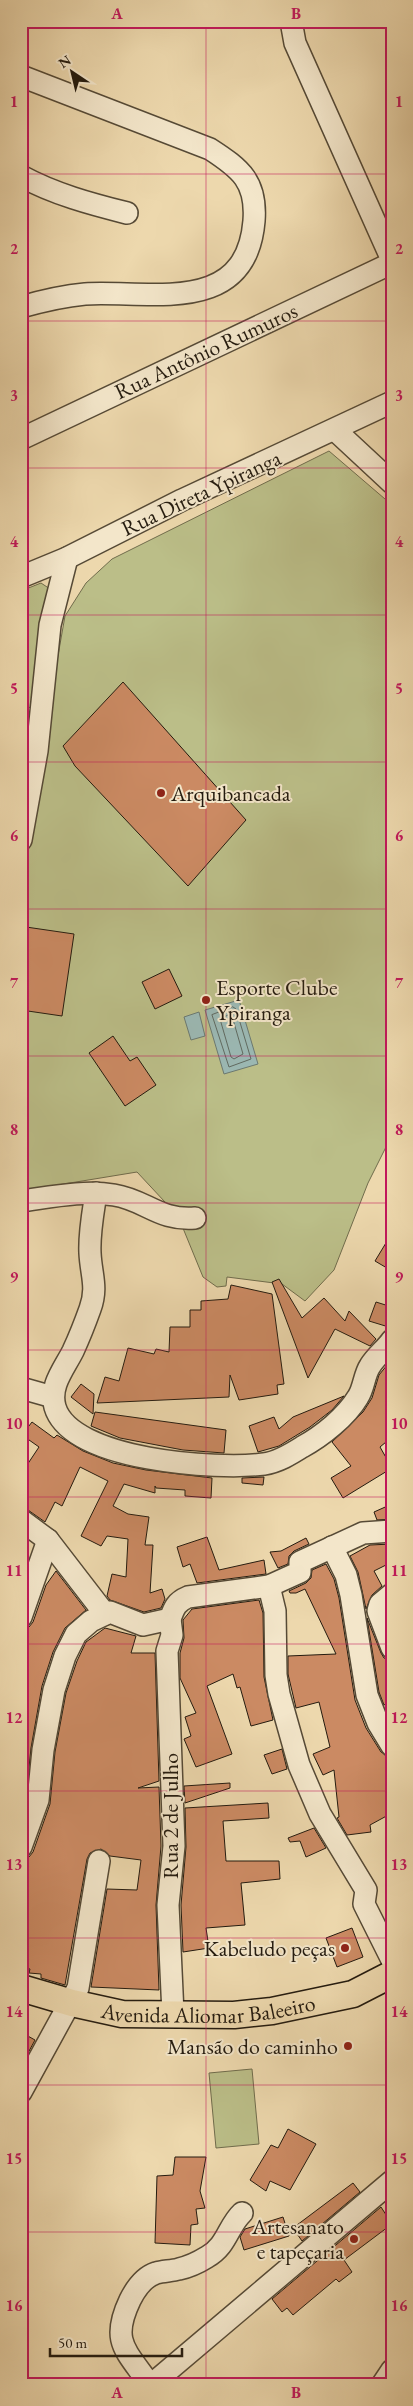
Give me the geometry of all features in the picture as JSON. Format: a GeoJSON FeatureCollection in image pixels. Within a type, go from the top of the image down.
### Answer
{"type":"FeatureCollection","features":[{"type":"Feature","properties":{"kind":"main road","name":"Avenida Aliomar Baleeiro"},"geometry":{"type":"LineString","coordinates":[[21,1988],[72,2003],[122,2014],[234,2015],[272,2011],[353,1994],[392,1974]]}},
{"type":"Feature","properties":{"kind":"main road"},"geometry":{"type":"LineString","coordinates":[[353,1994],[392,1992]]}},
{"type":"Feature","properties":{"kind":"street"},"geometry":{"type":"LineString","coordinates":[[291,21],[299,52],[392,262]]}},
{"type":"Feature","properties":{"kind":"street"},"geometry":{"type":"LineString","coordinates":[[21,76],[210,149],[230,162],[245,176],[252,189],[255,207],[253,230],[242,258],[226,280],[212,288],[198,292],[177,294],[77,295],[59,297],[21,307]]}},
{"type":"Feature","properties":{"kind":"street"},"geometry":{"type":"LineString","coordinates":[[21,176],[56,192],[127,213]]}},
{"type":"Feature","properties":{"kind":"street","name":"Rua Antônio Rumuros"},"geometry":{"type":"LineString","coordinates":[[21,439],[392,262]]}},
{"type":"Feature","properties":{"kind":"street","name":"Rua Direta Ypiranga"},"geometry":{"type":"LineString","coordinates":[[21,577],[68,558],[182,500],[392,402]]}},
{"type":"Feature","properties":{"kind":"street"},"geometry":{"type":"LineString","coordinates":[[335,430],[392,483]]}},
{"type":"Feature","properties":{"kind":"street"},"geometry":{"type":"LineString","coordinates":[[21,840],[26,740],[50,625],[68,558]]}},
{"type":"Feature","properties":{"kind":"street"},"geometry":{"type":"LineString","coordinates":[[21,1201],[96,1193],[124,1197],[164,1216],[180,1219],[195,1218]]}},
{"type":"Feature","properties":{"kind":"street"},"geometry":{"type":"LineString","coordinates":[[96,1193],[90,1255],[94,1276],[93,1299],[73,1350],[55,1385],[53,1397],[55,1408],[68,1425],[87,1439],[121,1452],[161,1462],[240,1466],[266,1464],[304,1447],[325,1432],[359,1397],[369,1367],[392,1340]]}},
{"type":"Feature","properties":{"kind":"street"},"geometry":{"type":"LineString","coordinates":[[21,1388],[53,1397]]}},
{"type":"Feature","properties":{"kind":"street"},"geometry":{"type":"LineString","coordinates":[[21,1520],[48,1540],[105,1614]]}},
{"type":"Feature","properties":{"kind":"street"},"geometry":{"type":"LineString","coordinates":[[21,1848],[38,1800],[43,1750],[54,1690],[76,1634],[105,1614],[115,1613],[143,1625],[170,1619],[174,1607],[179,1601],[188,1597],[269,1586],[300,1572],[300,1562],[362,1533],[392,1530]]}},
{"type":"Feature","properties":{"kind":"street"},"geometry":{"type":"LineString","coordinates":[[21,1617],[48,1540]]}},
{"type":"Feature","properties":{"kind":"street"},"geometry":{"type":"LineString","coordinates":[[332,1547],[346,1575],[351,1594],[366,1695],[378,1722],[392,1746]]}},
{"type":"Feature","properties":{"kind":"street"},"geometry":{"type":"LineString","coordinates":[[269,1586],[275,1611],[278,1694],[299,1765],[320,1814],[366,1890],[364,1904],[392,1960]]}},
{"type":"Feature","properties":{"kind":"street"},"geometry":{"type":"LineString","coordinates":[[392,1594],[380,1604],[378,1611],[392,1648]]}},
{"type":"Feature","properties":{"kind":"street","name":"Rua 2 de Julho"},"geometry":{"type":"LineString","coordinates":[[170,1619],[172,1635],[168,1651],[174,1846],[168,1905],[173,2014]]}},
{"type":"Feature","properties":{"kind":"street"},"geometry":{"type":"LineString","coordinates":[[21,2092],[72,2003],[82,1970],[99,1861]]}},
{"type":"Feature","properties":{"kind":"street"},"geometry":{"type":"LineString","coordinates":[[242,2213],[236,2219],[225,2242],[208,2257],[180,2269],[157,2273],[144,2280],[132,2296],[121,2319],[120,2334],[125,2349],[151,2385],[392,2181]]}},
{"type":"Feature","properties":{"kind":"street"},"geometry":{"type":"LineString","coordinates":[[382,2385],[392,2370]]}},
{"type":"Feature","properties":{"kind":"green space","name":"Esporte Clube Ypiranga"},"geometry":{"type":"Polygon","coordinates":[[[329,451],[392,505],[392,1135],[368,1183],[334,1270],[305,1301],[282,1284],[227,1277],[226,1286],[217,1287],[203,1277],[178,1216],[137,1172],[21,1191],[21,865],[65,616],[86,583],[112,559],[329,451]]]}},
{"type":"Feature","properties":{"kind":"green space"},"geometry":{"type":"Polygon","coordinates":[[[41,583],[50,589],[33,706],[21,711],[21,591],[41,583]]]}},
{"type":"Feature","properties":{"kind":"green space"},"geometry":{"type":"Polygon","coordinates":[[[252,2069],[259,2144],[216,2148],[209,2073],[252,2069]]]}},
{"type":"Feature","properties":{"kind":"water"},"geometry":{"type":"Polygon","coordinates":[[[239,1000],[258,1064],[224,1074],[205,1010],[239,1000]]]}},
{"type":"Feature","properties":{"kind":"water"},"geometry":{"type":"Polygon","coordinates":[[[199,1012],[205,1036],[191,1040],[184,1017],[199,1012]]]}},
{"type":"Feature","properties":{"kind":"building","name":"Arquibancada"},"geometry":{"type":"Polygon","coordinates":[[[123,682],[246,820],[188,886],[75,766],[63,746],[123,682]]]}},
{"type":"Feature","properties":{"kind":"building"},"geometry":{"type":"Polygon","coordinates":[[[26,927],[74,934],[62,1016],[21,1010],[21,956],[26,927]]]}},
{"type":"Feature","properties":{"kind":"building"},"geometry":{"type":"Polygon","coordinates":[[[169,969],[182,996],[155,1009],[142,982],[169,969]]]}},
{"type":"Feature","properties":{"kind":"building"},"geometry":{"type":"Polygon","coordinates":[[[113,1036],[130,1061],[137,1057],[156,1085],[125,1106],[89,1053],[113,1036]]]}},
{"type":"Feature","properties":{"kind":"building"},"geometry":{"type":"Polygon","coordinates":[[[392,1233],[392,1271],[375,1261],[392,1233]]]}},
{"type":"Feature","properties":{"kind":"building"},"geometry":{"type":"Polygon","coordinates":[[[279,1279],[302,1318],[324,1298],[345,1321],[349,1311],[376,1339],[370,1346],[335,1329],[308,1378],[272,1282],[279,1279]]]}},
{"type":"Feature","properties":{"kind":"building"},"geometry":{"type":"Polygon","coordinates":[[[231,1285],[272,1294],[284,1384],[277,1385],[278,1394],[239,1400],[230,1375],[229,1397],[97,1403],[105,1377],[119,1381],[128,1348],[154,1354],[156,1349],[169,1352],[170,1327],[190,1327],[190,1310],[201,1310],[201,1301],[228,1299],[231,1285]]]}},
{"type":"Feature","properties":{"kind":"building"},"geometry":{"type":"Polygon","coordinates":[[[376,1302],[392,1307],[392,1328],[369,1321],[376,1302]]]}},
{"type":"Feature","properties":{"kind":"building"},"geometry":{"type":"Polygon","coordinates":[[[392,1359],[392,1437],[380,1447],[392,1468],[343,1498],[331,1478],[351,1466],[332,1442],[363,1412],[372,1398],[379,1375],[392,1359]]]}},
{"type":"Feature","properties":{"kind":"building"},"geometry":{"type":"Polygon","coordinates":[[[81,1384],[94,1394],[93,1414],[71,1397],[81,1384]]]}},
{"type":"Feature","properties":{"kind":"building"},"geometry":{"type":"Polygon","coordinates":[[[344,1396],[332,1410],[310,1427],[279,1446],[258,1452],[249,1426],[274,1417],[279,1429],[293,1417],[344,1396]]]}},
{"type":"Feature","properties":{"kind":"building"},"geometry":{"type":"Polygon","coordinates":[[[95,1412],[226,1430],[224,1453],[183,1450],[120,1438],[91,1426],[95,1412]]]}},
{"type":"Feature","properties":{"kind":"building"},"geometry":{"type":"Polygon","coordinates":[[[32,1422],[54,1438],[57,1435],[83,1451],[113,1463],[146,1470],[212,1478],[211,1498],[185,1496],[185,1490],[156,1488],[155,1486],[155,1493],[124,1484],[113,1506],[128,1514],[149,1517],[145,1545],[153,1545],[150,1593],[162,1589],[165,1599],[161,1608],[144,1612],[110,1600],[107,1596],[112,1574],[126,1577],[128,1539],[107,1536],[101,1546],[81,1536],[108,1481],[80,1467],[62,1506],[55,1502],[45,1522],[28,1510],[21,1508],[21,1474],[39,1447],[22,1435],[32,1422]]]}},
{"type":"Feature","properties":{"kind":"building"},"geometry":{"type":"Polygon","coordinates":[[[264,1477],[263,1485],[242,1483],[242,1478],[264,1477]]]}},
{"type":"Feature","properties":{"kind":"building"},"geometry":{"type":"Polygon","coordinates":[[[392,1504],[392,1519],[377,1520],[374,1512],[392,1504]]]}},
{"type":"Feature","properties":{"kind":"building"},"geometry":{"type":"Polygon","coordinates":[[[207,1537],[219,1570],[264,1560],[266,1574],[197,1583],[190,1564],[183,1567],[177,1547],[207,1537]]]}},
{"type":"Feature","properties":{"kind":"building"},"geometry":{"type":"Polygon","coordinates":[[[306,1538],[309,1544],[294,1551],[289,1556],[288,1564],[278,1568],[270,1552],[281,1551],[306,1538]]]}},
{"type":"Feature","properties":{"kind":"building"},"geometry":{"type":"Polygon","coordinates":[[[392,1544],[392,1562],[374,1571],[382,1586],[372,1595],[366,1609],[358,1572],[350,1556],[370,1545],[392,1544]]]}},
{"type":"Feature","properties":{"kind":"building"},"geometry":{"type":"Polygon","coordinates":[[[326,1564],[334,1579],[339,1598],[355,1700],[366,1728],[381,1752],[392,1758],[392,1813],[370,1825],[371,1832],[347,1835],[337,1818],[339,1817],[334,1770],[323,1775],[313,1754],[330,1747],[319,1702],[296,1708],[288,1674],[288,1656],[336,1654],[305,1589],[296,1593],[290,1593],[289,1591],[306,1583],[311,1578],[312,1570],[326,1564]]]}},
{"type":"Feature","properties":{"kind":"building"},"geometry":{"type":"Polygon","coordinates":[[[56,1571],[86,1610],[65,1628],[53,1652],[42,1686],[31,1748],[26,1797],[21,1810],[21,1629],[29,1627],[33,1622],[46,1585],[56,1571]]]}},
{"type":"Feature","properties":{"kind":"building"},"geometry":{"type":"Polygon","coordinates":[[[259,1600],[263,1613],[264,1677],[273,1720],[251,1726],[240,1687],[237,1688],[233,1674],[207,1686],[232,1754],[196,1767],[184,1739],[191,1736],[185,1717],[196,1713],[180,1678],[180,1653],[184,1638],[183,1620],[192,1609],[259,1600]]]}},
{"type":"Feature","properties":{"kind":"building"},"geometry":{"type":"Polygon","coordinates":[[[367,1618],[381,1653],[384,1658],[392,1660],[392,1701],[384,1705],[379,1692],[367,1618]]]}},
{"type":"Feature","properties":{"kind":"building"},"geometry":{"type":"Polygon","coordinates":[[[105,1628],[136,1636],[131,1653],[155,1653],[159,1781],[138,1788],[159,1787],[161,1846],[156,1905],[159,1990],[91,1987],[107,1889],[137,1890],[141,1860],[110,1856],[101,1849],[90,1853],[87,1859],[65,1985],[41,1978],[41,1974],[29,1973],[30,1969],[21,1967],[21,1859],[29,1857],[33,1852],[50,1804],[55,1752],[66,1693],[77,1661],[86,1642],[105,1628]]]}},
{"type":"Feature","properties":{"kind":"building"},"geometry":{"type":"Polygon","coordinates":[[[282,1749],[287,1769],[272,1774],[264,1755],[282,1749]]]}},
{"type":"Feature","properties":{"kind":"building"},"geometry":{"type":"Polygon","coordinates":[[[230,1783],[230,1788],[185,1803],[184,1786],[230,1783]]]}},
{"type":"Feature","properties":{"kind":"building"},"geometry":{"type":"Polygon","coordinates":[[[268,1803],[269,1818],[223,1821],[226,1861],[279,1861],[280,1879],[241,1883],[245,1925],[206,1928],[209,1948],[183,1952],[181,1905],[186,1847],[185,1808],[268,1803]]]}},
{"type":"Feature","properties":{"kind":"building"},"geometry":{"type":"Polygon","coordinates":[[[314,1828],[326,1848],[306,1857],[300,1841],[290,1842],[288,1838],[314,1828]]]}},
{"type":"Feature","properties":{"kind":"building","name":"Kabeludo peças"},"geometry":{"type":"Polygon","coordinates":[[[352,1928],[363,1957],[337,1967],[326,1938],[352,1928]]]}},
{"type":"Feature","properties":{"kind":"building"},"geometry":{"type":"Polygon","coordinates":[[[26,2035],[35,2040],[21,2066],[21,2044],[26,2035]]]}},
{"type":"Feature","properties":{"kind":"building"},"geometry":{"type":"Polygon","coordinates":[[[288,2129],[316,2144],[290,2190],[270,2181],[266,2191],[250,2180],[271,2145],[278,2148],[288,2129]]]}},
{"type":"Feature","properties":{"kind":"building"},"geometry":{"type":"Polygon","coordinates":[[[175,2157],[206,2157],[200,2191],[205,2208],[196,2209],[198,2224],[191,2225],[190,2245],[155,2243],[157,2176],[173,2175],[175,2157]]]}},
{"type":"Feature","properties":{"kind":"building"},"geometry":{"type":"Polygon","coordinates":[[[353,2183],[360,2192],[302,2241],[293,2228],[353,2183]]]}},
{"type":"Feature","properties":{"kind":"building"},"geometry":{"type":"Polygon","coordinates":[[[381,2207],[392,2224],[344,2260],[352,2272],[339,2282],[336,2279],[293,2315],[287,2308],[282,2312],[272,2299],[381,2207]]]}},
{"type":"Feature","properties":{"kind":"building"},"geometry":{"type":"Polygon","coordinates":[[[283,2217],[289,2236],[244,2250],[240,2237],[245,2229],[283,2217]]]}},
{"type":"Feature","properties":{"kind":"place","name":"Arquibancada"},"geometry":{"type":"Point","coordinates":[161,793]}},
{"type":"Feature","properties":{"kind":"place","name":"Esporte Clube Ypiranga"},"geometry":{"type":"Point","coordinates":[206,1000]}},
{"type":"Feature","properties":{"kind":"place","name":"Kabeludo peças"},"geometry":{"type":"Point","coordinates":[345,1948]}},
{"type":"Feature","properties":{"kind":"place","name":"Mansão do caminho"},"geometry":{"type":"Point","coordinates":[348,2046]}},
{"type":"Feature","properties":{"kind":"place","name":"Artesanato e tapeçaria"},"geometry":{"type":"Point","coordinates":[354,2239]}}]}
